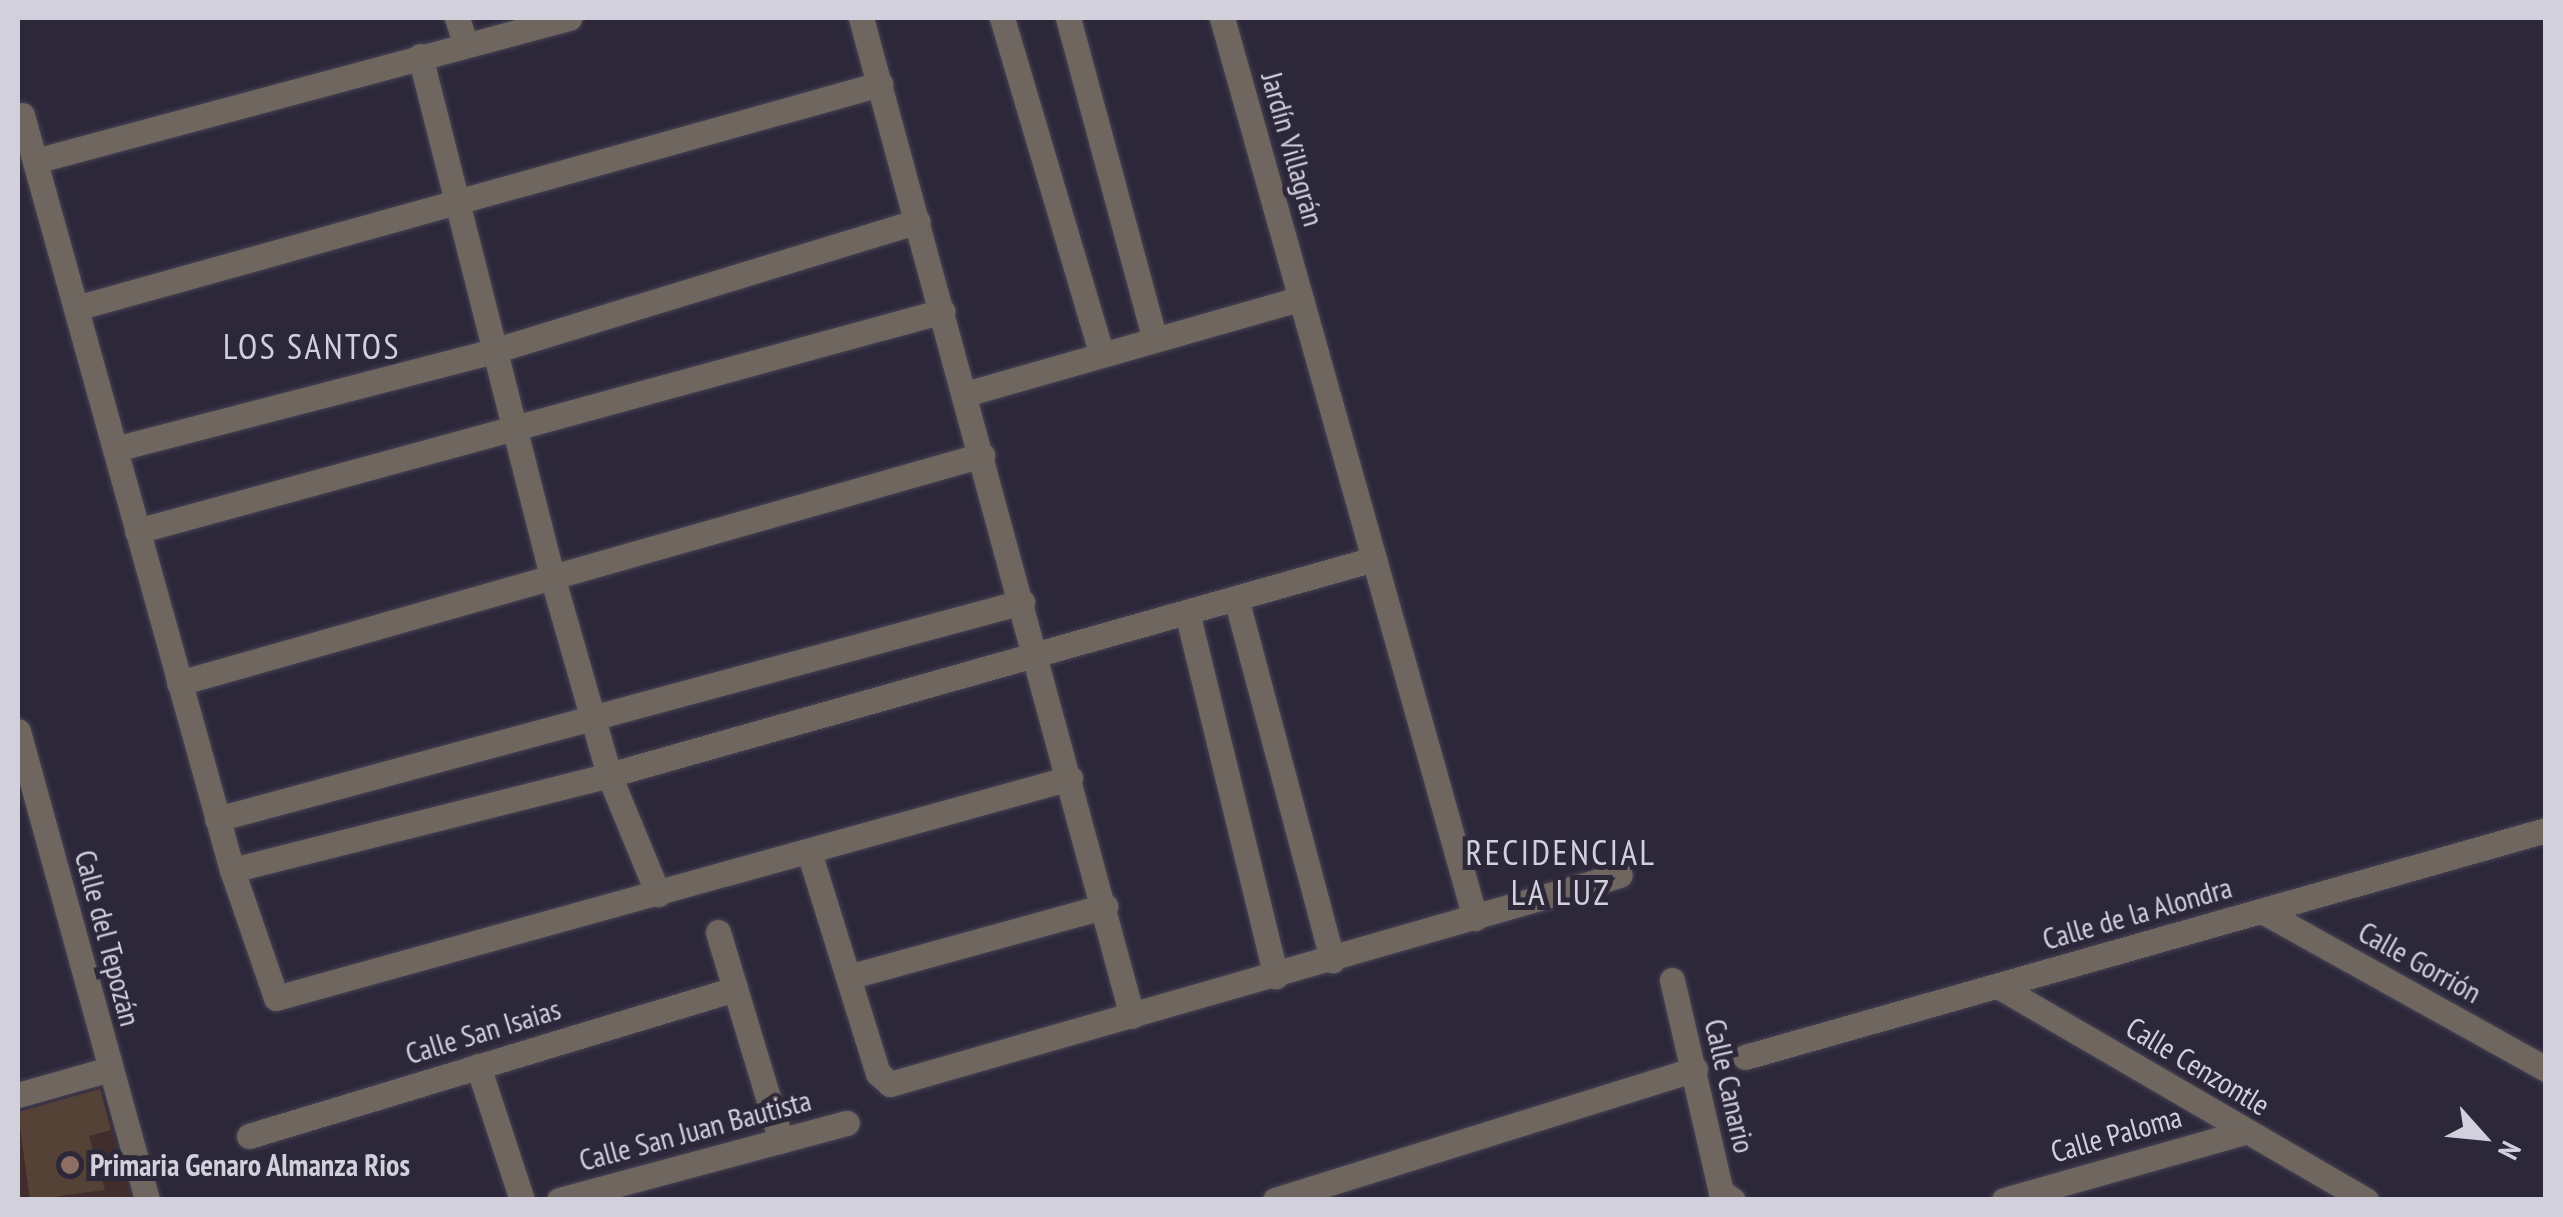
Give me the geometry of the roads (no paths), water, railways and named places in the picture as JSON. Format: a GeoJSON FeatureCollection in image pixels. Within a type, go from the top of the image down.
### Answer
{"type":"FeatureCollection","features":[{"type":"Feature","properties":{"kind":"street"},"geometry":{"type":"LineString","coordinates":[[457,18],[466,45]]}},
{"type":"Feature","properties":{"kind":"street"},"geometry":{"type":"LineString","coordinates":[[35,161],[569,18]]}},
{"type":"Feature","properties":{"kind":"street"},"geometry":{"type":"LineString","coordinates":[[862,18],[1039,653],[1132,1016]]}},
{"type":"Feature","properties":{"kind":"street"},"geometry":{"type":"LineString","coordinates":[[1002,18],[1101,352]]}},
{"type":"Feature","properties":{"kind":"street"},"geometry":{"type":"LineString","coordinates":[[1068,18],[1154,337]]}},
{"type":"Feature","properties":{"kind":"street","name":"Jardín Villagrán"},"geometry":{"type":"LineString","coordinates":[[1222,18],[1474,918]]}},
{"type":"Feature","properties":{"kind":"street"},"geometry":{"type":"LineString","coordinates":[[420,56],[552,576],[609,775],[658,894]]}},
{"type":"Feature","properties":{"kind":"street"},"geometry":{"type":"LineString","coordinates":[[76,308],[880,84]]}},
{"type":"Feature","properties":{"kind":"street"},"geometry":{"type":"LineString","coordinates":[[22,116],[266,988],[287,1000],[1070,778]]}},
{"type":"Feature","properties":{"kind":"street"},"geometry":{"type":"LineString","coordinates":[[114,449],[493,351],[918,221]]}},
{"type":"Feature","properties":{"kind":"street"},"geometry":{"type":"LineString","coordinates":[[965,394],[1101,352],[1301,298]]}},
{"type":"Feature","properties":{"kind":"street"},"geometry":{"type":"LineString","coordinates":[[137,530],[943,311]]}},
{"type":"Feature","properties":{"kind":"street"},"geometry":{"type":"LineString","coordinates":[[179,682],[982,455]]}},
{"type":"Feature","properties":{"kind":"street"},"geometry":{"type":"LineString","coordinates":[[232,870],[609,775],[1374,559]]}},
{"type":"Feature","properties":{"kind":"street"},"geometry":{"type":"LineString","coordinates":[[1236,598],[1332,960]]}},
{"type":"Feature","properties":{"kind":"street"},"geometry":{"type":"LineString","coordinates":[[217,820],[1022,602]]}},
{"type":"Feature","properties":{"kind":"street"},"geometry":{"type":"LineString","coordinates":[[1187,612],[1276,976]]}},
{"type":"Feature","properties":{"kind":"street","name":"Calle del Tepozán"},"geometry":{"type":"LineString","coordinates":[[18,731],[110,1068],[18,1095]]}},
{"type":"Feature","properties":{"kind":"street","name":"Calle de la Alondra"},"geometry":{"type":"LineString","coordinates":[[1746,1058],[2546,830]]}},
{"type":"Feature","properties":{"kind":"street"},"geometry":{"type":"LineString","coordinates":[[809,852],[878,1073],[890,1084],[1620,875]]}},
{"type":"Feature","properties":{"kind":"street"},"geometry":{"type":"LineString","coordinates":[[848,977],[1104,906]]}},
{"type":"Feature","properties":{"kind":"street","name":"Calle Gorrión"},"geometry":{"type":"LineString","coordinates":[[2262,911],[2546,1070]]}},
{"type":"Feature","properties":{"kind":"street"},"geometry":{"type":"LineString","coordinates":[[718,932],[781,1141]]}},
{"type":"Feature","properties":{"kind":"street","name":"Calle Canario"},"geometry":{"type":"LineString","coordinates":[[1672,980],[1721,1192],[1733,1200]]}},
{"type":"Feature","properties":{"kind":"street","name":"Calle Cenzontle"},"geometry":{"type":"LineString","coordinates":[[1998,986],[2366,1200]]}},
{"type":"Feature","properties":{"kind":"street","name":"Calle San Isaias"},"geometry":{"type":"LineString","coordinates":[[249,1136],[735,989]]}},
{"type":"Feature","properties":{"kind":"street"},"geometry":{"type":"LineString","coordinates":[[478,1066],[522,1200]]}},
{"type":"Feature","properties":{"kind":"street"},"geometry":{"type":"LineString","coordinates":[[110,1068],[146,1200]]}},
{"type":"Feature","properties":{"kind":"street"},"geometry":{"type":"LineString","coordinates":[[1275,1200],[1694,1069]]}},
{"type":"Feature","properties":{"kind":"street","name":"Calle San Juan Bautista"},"geometry":{"type":"LineString","coordinates":[[559,1200],[847,1123]]}},
{"type":"Feature","properties":{"kind":"street","name":"Calle Paloma"},"geometry":{"type":"LineString","coordinates":[[2004,1200],[2245,1132]]}},
{"type":"Feature","properties":{"kind":"place","name":"Primaria Genaro Almanza Rios"},"geometry":{"type":"Point","coordinates":[70,1165]}},
{"type":"Feature","properties":{"kind":"district","name":"LOS SANTOS"},"geometry":{"type":"Point","coordinates":[312,346]}},
{"type":"Feature","properties":{"kind":"district","name":"RECIDENCIAL LA LUZ"},"geometry":{"type":"Point","coordinates":[1561,872]}}]}
